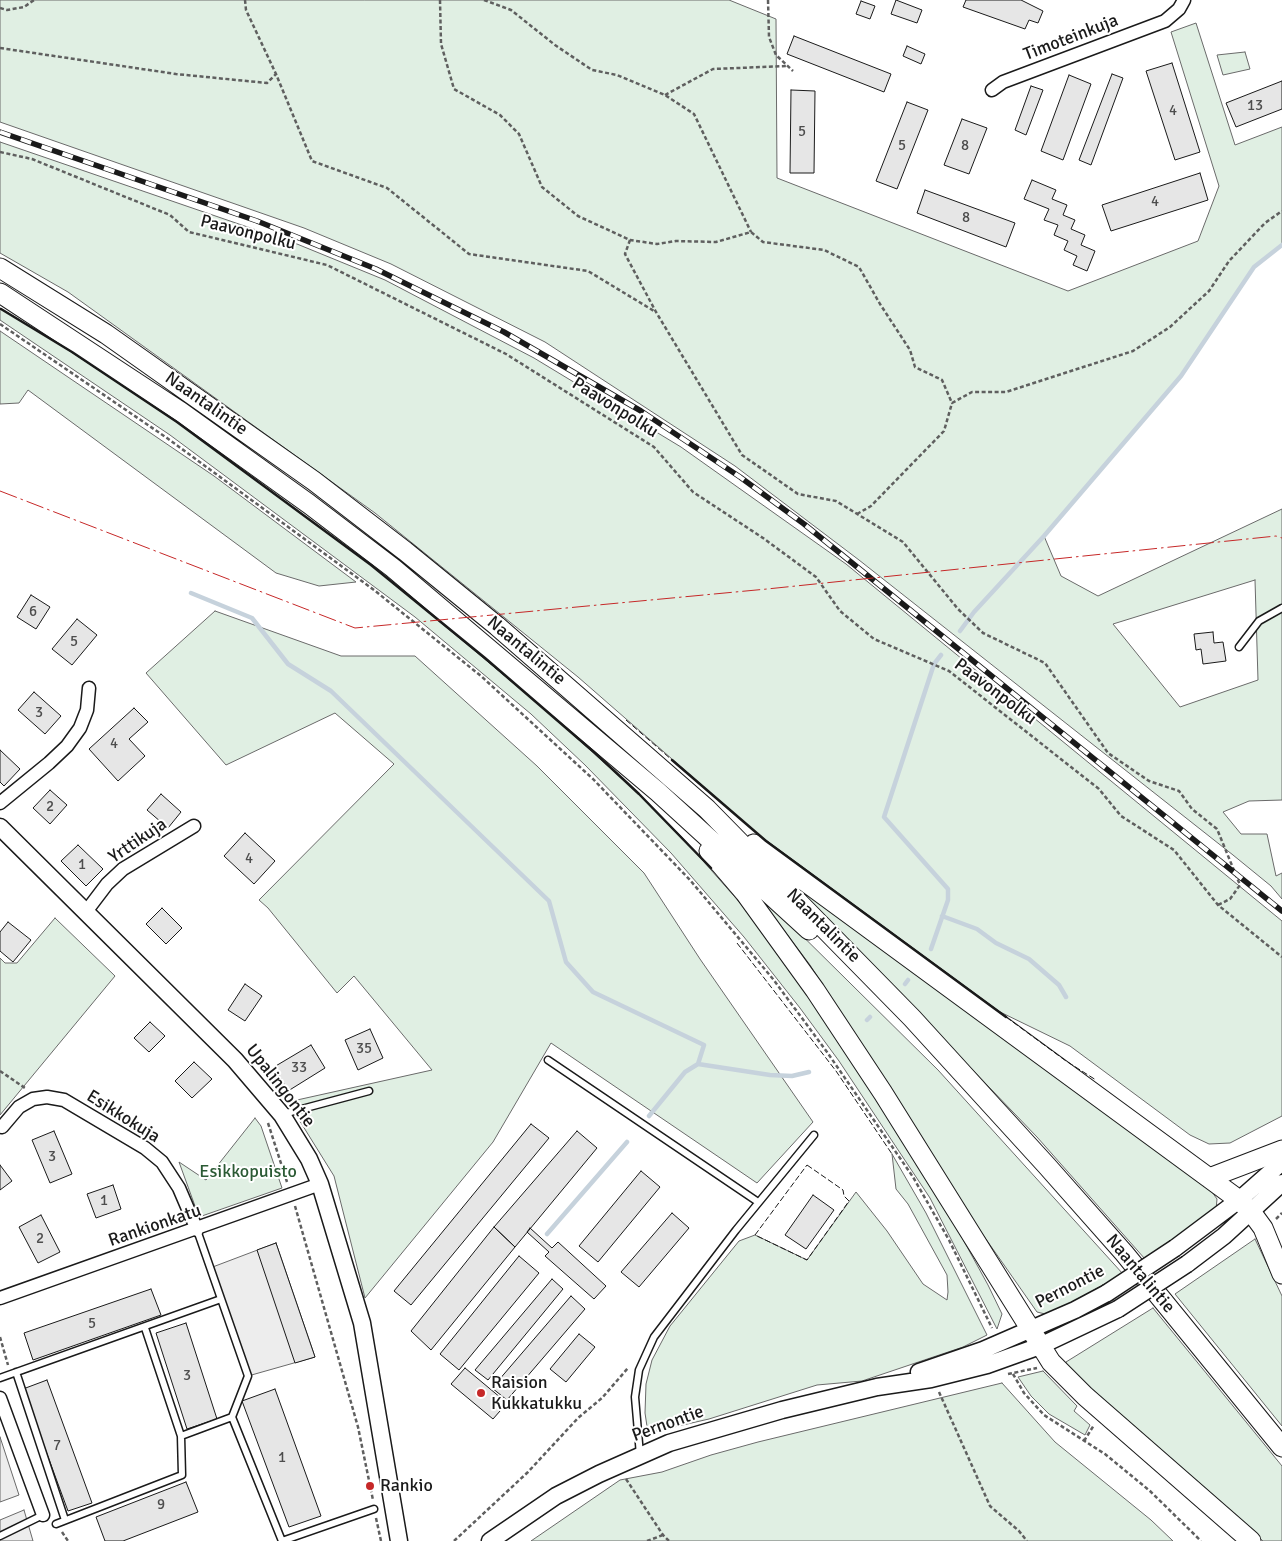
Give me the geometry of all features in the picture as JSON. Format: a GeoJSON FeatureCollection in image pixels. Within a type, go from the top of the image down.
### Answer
{"type":"FeatureCollection","features":[{"type":"Feature","properties":{"kind":"main road","name":"Naantalintie"},"geometry":{"type":"LineString","coordinates":[[0,268],[114,340],[329,492],[497,626],[707,809],[912,1018],[1124,1253],[1282,1447]]}},
{"type":"Feature","properties":{"kind":"main road","name":"Naantalintie"},"geometry":{"type":"LineString","coordinates":[[0,293],[181,412],[324,515],[481,639],[658,792],[810,930],[991,1106]]}},
{"type":"Feature","properties":{"kind":"main road"},"geometry":{"type":"LineString","coordinates":[[658,792],[745,893],[786,947],[883,1093],[1050,1362],[1085,1396],[1251,1541]]}},
{"type":"Feature","properties":{"kind":"main road"},"geometry":{"type":"LineString","coordinates":[[707,809],[1245,1206],[1263,1228],[1282,1274]]}},
{"type":"Feature","properties":{"kind":"main road"},"geometry":{"type":"LineString","coordinates":[[1209,1178],[1282,1150]]}},
{"type":"Feature","properties":{"kind":"street","name":"Timoteinkuja"},"geometry":{"type":"LineString","coordinates":[[992,90],[1003,82],[1165,21],[1179,9],[1184,0]]}},
{"type":"Feature","properties":{"kind":"street"},"geometry":{"type":"LineString","coordinates":[[0,803],[67,746],[80,728],[87,710],[89,688]]}},
{"type":"Feature","properties":{"kind":"street","name":"Yrttikuja"},"geometry":{"type":"LineString","coordinates":[[85,913],[107,884],[123,869],[194,826]]}},
{"type":"Feature","properties":{"kind":"street","name":"Upalingontie"},"geometry":{"type":"LineString","coordinates":[[0,828],[236,1060],[282,1115],[309,1159],[320,1184],[362,1323],[399,1541]]}},
{"type":"Feature","properties":{"kind":"street","name":"Esikkokuja"},"geometry":{"type":"LineString","coordinates":[[38,1098],[47,1097],[64,1100],[145,1148],[162,1162],[179,1188],[197,1230]]}},
{"type":"Feature","properties":{"kind":"street"},"geometry":{"type":"LineString","coordinates":[[2,1127],[19,1107],[38,1098]]}},
{"type":"Feature","properties":{"kind":"street","name":"Pernontie"},"geometry":{"type":"LineString","coordinates":[[877,1387],[931,1379],[987,1364],[1040,1346],[1118,1309],[1186,1264],[1245,1206],[1282,1162]]}},
{"type":"Feature","properties":{"kind":"street","name":"Pernontie"},"geometry":{"type":"LineString","coordinates":[[490,1541],[556,1496],[640,1455],[714,1428],[877,1387],[983,1350],[1029,1330],[1107,1293],[1175,1248],[1282,1183]]}},
{"type":"Feature","properties":{"kind":"street","name":"Rankionkatu"},"geometry":{"type":"LineString","coordinates":[[0,1298],[197,1230],[320,1184]]}},
{"type":"Feature","properties":{"kind":"street"},"geometry":{"type":"LineString","coordinates":[[0,1398],[43,1514]]}},
{"type":"Feature","properties":{"kind":"lane"},"geometry":{"type":"LineString","coordinates":[[1239,647],[1259,621],[1282,608]]}},
{"type":"Feature","properties":{"kind":"lane"},"geometry":{"type":"LineString","coordinates":[[548,1060],[758,1202]]}},
{"type":"Feature","properties":{"kind":"lane"},"geometry":{"type":"LineString","coordinates":[[282,1115],[369,1091]]}},
{"type":"Feature","properties":{"kind":"lane"},"geometry":{"type":"LineString","coordinates":[[640,1455],[635,1397],[640,1370],[654,1337],[758,1202],[814,1135]]}},
{"type":"Feature","properties":{"kind":"lane"},"geometry":{"type":"LineString","coordinates":[[197,1230],[248,1376],[232,1417],[282,1541],[374,1509]]}},
{"type":"Feature","properties":{"kind":"lane"},"geometry":{"type":"LineString","coordinates":[[0,1378],[221,1300]]}},
{"type":"Feature","properties":{"kind":"lane"},"geometry":{"type":"LineString","coordinates":[[56,1524],[182,1474],[181,1436],[145,1328]]}},
{"type":"Feature","properties":{"kind":"lane"},"geometry":{"type":"LineString","coordinates":[[16,1372],[65,1520]]}},
{"type":"Feature","properties":{"kind":"lane"},"geometry":{"type":"LineString","coordinates":[[181,1436],[232,1417]]}},
{"type":"Feature","properties":{"kind":"lane"},"geometry":{"type":"LineString","coordinates":[[0,1536],[43,1514]]}},
{"type":"Feature","properties":{"kind":"path"},"geometry":{"type":"LineString","coordinates":[[0,8],[7,10],[24,6],[34,0]]}},
{"type":"Feature","properties":{"kind":"path"},"geometry":{"type":"LineString","coordinates":[[245,0],[246,10],[276,74],[312,161],[387,188],[469,254],[588,271],[656,312]]}},
{"type":"Feature","properties":{"kind":"path"},"geometry":{"type":"LineString","coordinates":[[440,0],[441,44],[454,89],[500,115],[519,134],[542,187],[578,216],[630,240],[657,244],[676,241],[716,242],[750,232]]}},
{"type":"Feature","properties":{"kind":"path"},"geometry":{"type":"LineString","coordinates":[[484,0],[511,10],[555,45],[592,70],[617,75],[665,95],[694,114],[750,232],[763,242],[824,250],[859,267],[910,350],[915,367],[942,380],[952,403],[944,432],[871,506],[856,514]]}},
{"type":"Feature","properties":{"kind":"path"},"geometry":{"type":"LineString","coordinates":[[768,0],[769,37],[776,55],[793,72]]}},
{"type":"Feature","properties":{"kind":"path"},"geometry":{"type":"LineString","coordinates":[[0,48],[176,74],[267,83],[276,74]]}},
{"type":"Feature","properties":{"kind":"path"},"geometry":{"type":"LineString","coordinates":[[665,95],[713,69],[787,66]]}},
{"type":"Feature","properties":{"kind":"path","name":"Paavonpolku"},"geometry":{"type":"LineString","coordinates":[[0,152],[32,159],[170,215],[189,232],[327,265],[506,354],[654,447],[693,492],[763,538],[816,577],[840,612],[874,639],[949,670],[1099,789],[1121,816],[1174,850],[1218,905],[1282,958]]}},
{"type":"Feature","properties":{"kind":"path"},"geometry":{"type":"LineString","coordinates":[[952,403],[972,392],[1006,392],[1133,351],[1170,327],[1209,291],[1229,260],[1265,223],[1282,211]]}},
{"type":"Feature","properties":{"kind":"path"},"geometry":{"type":"LineString","coordinates":[[630,240],[625,254],[656,312],[742,455],[798,494],[836,501],[903,542],[958,608],[983,632],[1045,663],[1108,753],[1149,781],[1179,791],[1192,809],[1218,829],[1240,885],[1230,899],[1218,905]]}},
{"type":"Feature","properties":{"kind":"path"},"geometry":{"type":"LineString","coordinates":[[0,324],[108,396],[211,469],[374,590],[481,676],[593,779],[690,880],[773,980],[828,1052],[912,1176],[953,1248],[992,1328]]}},
{"type":"Feature","properties":{"kind":"path"},"geometry":{"type":"LineString","coordinates":[[0,1071],[38,1098]]}},
{"type":"Feature","properties":{"kind":"path"},"geometry":{"type":"LineString","coordinates":[[264,1115],[292,1195],[358,1427],[381,1541]]}},
{"type":"Feature","properties":{"kind":"path"},"geometry":{"type":"LineString","coordinates":[[1006,1374],[1013,1374],[1050,1362]]}},
{"type":"Feature","properties":{"kind":"path"},"geometry":{"type":"LineString","coordinates":[[454,1541],[528,1472],[578,1418],[602,1398],[629,1366]]}},
{"type":"Feature","properties":{"kind":"path"},"geometry":{"type":"LineString","coordinates":[[1013,1374],[1024,1393],[1044,1415],[1084,1441],[1150,1491],[1201,1541]]}},
{"type":"Feature","properties":{"kind":"path"},"geometry":{"type":"LineString","coordinates":[[937,1389],[990,1506],[1019,1531],[1027,1541]]}},
{"type":"Feature","properties":{"kind":"path"},"geometry":{"type":"LineString","coordinates":[[1084,1441],[1095,1425]]}},
{"type":"Feature","properties":{"kind":"path"},"geometry":{"type":"LineString","coordinates":[[624,1475],[663,1535],[670,1541]]}},
{"type":"Feature","properties":{"kind":"path"},"geometry":{"type":"LineString","coordinates":[[647,1541],[663,1535]]}},
{"type":"Feature","properties":{"kind":"green space"},"geometry":{"type":"Polygon","coordinates":[[[0,0],[729,0],[776,19],[777,178],[1068,291],[1198,241],[1219,186],[1171,32],[1196,23],[1235,145],[1282,127],[1282,245],[1254,267],[1181,376],[1044,536],[1061,576],[1098,596],[1282,509],[1282,800],[1249,801],[1223,812],[1241,834],[1267,834],[1276,876],[1282,873],[1282,899],[1271,886],[1233,855],[859,560],[735,466],[545,342],[391,264],[304,228],[0,122],[0,0]],[[1255,580],[1113,624],[1180,707],[1258,680],[1255,580]]]}},
{"type":"Feature","properties":{"kind":"green space"},"geometry":{"type":"Polygon","coordinates":[[[1245,52],[1250,69],[1223,75],[1217,55],[1245,52]]]}},
{"type":"Feature","properties":{"kind":"green space"},"geometry":{"type":"Polygon","coordinates":[[[0,142],[297,244],[385,280],[534,358],[681,447],[846,564],[1282,921],[1282,1116],[1230,1143],[1209,1144],[1190,1135],[1070,1046],[994,1009],[766,841],[578,677],[375,513],[68,292],[0,253],[0,142]]]}},
{"type":"Feature","properties":{"kind":"green space"},"geometry":{"type":"Polygon","coordinates":[[[0,308],[72,352],[177,422],[371,565],[540,705],[639,794],[681,836],[749,913],[819,1008],[954,1223],[1002,1314],[997,1329],[930,1198],[839,1061],[744,937],[671,853],[585,765],[531,714],[415,617],[170,435],[0,320],[0,308]]]}},
{"type":"Feature","properties":{"kind":"green space"},"geometry":{"type":"Polygon","coordinates":[[[0,331],[214,476],[356,582],[319,586],[276,573],[28,390],[19,403],[0,404],[0,331]]]}},
{"type":"Feature","properties":{"kind":"green space"},"geometry":{"type":"Polygon","coordinates":[[[215,611],[341,656],[415,656],[537,766],[644,873],[700,959],[813,1122],[757,1183],[551,1043],[493,1142],[365,1298],[334,1176],[288,1102],[432,1070],[354,976],[337,993],[268,908],[259,900],[394,764],[335,713],[226,765],[146,673],[215,611]]]}},
{"type":"Feature","properties":{"kind":"green space"},"geometry":{"type":"Polygon","coordinates":[[[794,884],[1207,1185],[1217,1199],[1216,1210],[1145,1259],[1037,1137],[794,884]]]}},
{"type":"Feature","properties":{"kind":"green space"},"geometry":{"type":"Polygon","coordinates":[[[761,895],[938,1070],[1123,1274],[1049,1315],[1037,1312],[962,1205],[810,965],[759,897],[761,895]]]}},
{"type":"Feature","properties":{"kind":"green space"},"geometry":{"type":"Polygon","coordinates":[[[55,918],[115,976],[0,1115],[0,958],[5,963],[17,963],[55,918]]]}},
{"type":"Feature","properties":{"kind":"green space","name":"Esikkopuisto"},"geometry":{"type":"Polygon","coordinates":[[[255,1118],[261,1126],[282,1188],[199,1217],[179,1162],[206,1180],[255,1118]]]}},
{"type":"Feature","properties":{"kind":"green space"},"geometry":{"type":"Polygon","coordinates":[[[892,1154],[926,1213],[987,1335],[963,1347],[862,1381],[817,1385],[709,1419],[648,1433],[645,1413],[646,1384],[652,1360],[670,1326],[739,1241],[755,1235],[807,1260],[856,1192],[887,1231],[923,1284],[947,1300],[947,1275],[908,1204],[896,1189],[892,1154]]]}},
{"type":"Feature","properties":{"kind":"green space"},"geometry":{"type":"Polygon","coordinates":[[[1255,1239],[1282,1296],[1282,1426],[1175,1294],[1255,1239]]]}},
{"type":"Feature","properties":{"kind":"green space"},"geometry":{"type":"Polygon","coordinates":[[[1153,1308],[1282,1466],[1282,1541],[1263,1541],[1146,1442],[1066,1365],[1066,1362],[1153,1308]]]}},
{"type":"Feature","properties":{"kind":"green space"},"geometry":{"type":"Polygon","coordinates":[[[1043,1371],[1077,1406],[1074,1411],[1090,1425],[1085,1435],[1049,1414],[1031,1396],[1018,1377],[1043,1371]]]}},
{"type":"Feature","properties":{"kind":"green space"},"geometry":{"type":"Polygon","coordinates":[[[1002,1383],[1055,1442],[1151,1520],[1173,1541],[531,1541],[620,1480],[662,1472],[711,1455],[758,1442],[1002,1383]]]}},
{"type":"Feature","properties":{"kind":"shaded area"},"geometry":{"type":"Polygon","coordinates":[[[276,1243],[315,1357],[248,1376],[210,1268],[276,1243]]]}},
{"type":"Feature","properties":{"kind":"shaded area"},"geometry":{"type":"Polygon","coordinates":[[[0,1437],[19,1495],[0,1502],[0,1437]]]}},
{"type":"Feature","properties":{"kind":"shaded area"},"geometry":{"type":"Polygon","coordinates":[[[24,1510],[33,1541],[0,1541],[0,1520],[24,1510]]]}},
{"type":"Feature","properties":{"kind":"building"},"geometry":{"type":"Polygon","coordinates":[[[896,0],[922,10],[917,23],[891,14],[896,0]]]}},
{"type":"Feature","properties":{"kind":"building"},"geometry":{"type":"Polygon","coordinates":[[[966,0],[1021,0],[1043,11],[1038,23],[1029,20],[1025,29],[963,7],[966,0]]]}},
{"type":"Feature","properties":{"kind":"building"},"geometry":{"type":"Polygon","coordinates":[[[861,1],[875,6],[870,19],[856,14],[861,1]]]}},
{"type":"Feature","properties":{"kind":"building"},"geometry":{"type":"Polygon","coordinates":[[[794,36],[891,74],[884,92],[787,54],[794,36]]]}},
{"type":"Feature","properties":{"kind":"building"},"geometry":{"type":"Polygon","coordinates":[[[907,46],[925,54],[921,64],[903,56],[907,46]]]}},
{"type":"Feature","properties":{"kind":"building"},"geometry":{"type":"Polygon","coordinates":[[[1172,63],[1200,152],[1175,160],[1146,71],[1172,63]]]}},
{"type":"Feature","properties":{"kind":"building"},"geometry":{"type":"Polygon","coordinates":[[[1112,74],[1123,78],[1091,165],[1079,160],[1112,74]]]}},
{"type":"Feature","properties":{"kind":"building"},"geometry":{"type":"Polygon","coordinates":[[[1069,75],[1091,84],[1063,160],[1041,151],[1069,75]]]}},
{"type":"Feature","properties":{"kind":"building"},"geometry":{"type":"Polygon","coordinates":[[[1282,81],[1282,109],[1236,127],[1226,103],[1282,81]]]}},
{"type":"Feature","properties":{"kind":"building"},"geometry":{"type":"Polygon","coordinates":[[[1031,86],[1043,90],[1026,135],[1015,130],[1031,86]]]}},
{"type":"Feature","properties":{"kind":"building"},"geometry":{"type":"Polygon","coordinates":[[[791,90],[815,91],[814,173],[790,173],[791,90]]]}},
{"type":"Feature","properties":{"kind":"building"},"geometry":{"type":"Polygon","coordinates":[[[907,102],[928,110],[897,189],[876,181],[907,102]]]}},
{"type":"Feature","properties":{"kind":"building"},"geometry":{"type":"Polygon","coordinates":[[[962,119],[987,128],[969,174],[944,165],[962,119]]]}},
{"type":"Feature","properties":{"kind":"building"},"geometry":{"type":"Polygon","coordinates":[[[1200,173],[1208,200],[1111,231],[1102,205],[1200,173]]]}},
{"type":"Feature","properties":{"kind":"building"},"geometry":{"type":"Polygon","coordinates":[[[1032,180],[1056,190],[1052,199],[1067,205],[1063,215],[1075,220],[1071,229],[1085,235],[1081,245],[1095,251],[1087,271],[1073,265],[1077,256],[1064,250],[1068,241],[1054,235],[1058,225],[1044,220],[1049,209],[1024,199],[1032,180]]]}},
{"type":"Feature","properties":{"kind":"building"},"geometry":{"type":"Polygon","coordinates":[[[925,190],[1015,223],[1006,247],[917,213],[925,190]]]}},
{"type":"Feature","properties":{"kind":"building"},"geometry":{"type":"Polygon","coordinates":[[[31,595],[50,607],[36,629],[17,617],[31,595]]]}},
{"type":"Feature","properties":{"kind":"building"},"geometry":{"type":"Polygon","coordinates":[[[77,619],[97,635],[72,665],[52,649],[77,619]]]}},
{"type":"Feature","properties":{"kind":"building"},"geometry":{"type":"Polygon","coordinates":[[[1213,632],[1214,643],[1223,642],[1226,661],[1203,664],[1201,649],[1196,650],[1194,634],[1213,632]]]}},
{"type":"Feature","properties":{"kind":"building"},"geometry":{"type":"Polygon","coordinates":[[[34,692],[61,716],[45,734],[18,710],[34,692]]]}},
{"type":"Feature","properties":{"kind":"building"},"geometry":{"type":"Polygon","coordinates":[[[134,708],[148,722],[129,739],[145,756],[118,781],[89,749],[134,708]]]}},
{"type":"Feature","properties":{"kind":"building"},"geometry":{"type":"Polygon","coordinates":[[[0,750],[20,769],[4,786],[0,782],[0,750]]]}},
{"type":"Feature","properties":{"kind":"building"},"geometry":{"type":"Polygon","coordinates":[[[50,790],[67,805],[50,824],[33,808],[50,790]]]}},
{"type":"Feature","properties":{"kind":"building"},"geometry":{"type":"Polygon","coordinates":[[[161,794],[181,812],[168,828],[147,810],[161,794]]]}},
{"type":"Feature","properties":{"kind":"building"},"geometry":{"type":"Polygon","coordinates":[[[245,833],[275,861],[254,884],[224,856],[245,833]]]}},
{"type":"Feature","properties":{"kind":"building"},"geometry":{"type":"Polygon","coordinates":[[[78,845],[103,869],[86,886],[61,861],[78,845]]]}},
{"type":"Feature","properties":{"kind":"building"},"geometry":{"type":"Polygon","coordinates":[[[162,908],[182,928],[166,944],[146,924],[162,908]]]}},
{"type":"Feature","properties":{"kind":"building"},"geometry":{"type":"Polygon","coordinates":[[[8,922],[31,940],[13,962],[0,951],[0,932],[8,922]]]}},
{"type":"Feature","properties":{"kind":"building"},"geometry":{"type":"Polygon","coordinates":[[[245,984],[262,996],[245,1021],[228,1010],[245,984]]]}},
{"type":"Feature","properties":{"kind":"building"},"geometry":{"type":"Polygon","coordinates":[[[150,1022],[165,1036],[149,1052],[134,1038],[150,1022]]]}},
{"type":"Feature","properties":{"kind":"building"},"geometry":{"type":"Polygon","coordinates":[[[370,1029],[383,1058],[358,1070],[345,1040],[370,1029]]]}},
{"type":"Feature","properties":{"kind":"building"},"geometry":{"type":"Polygon","coordinates":[[[311,1045],[325,1068],[288,1091],[274,1067],[311,1045]]]}},
{"type":"Feature","properties":{"kind":"building"},"geometry":{"type":"Polygon","coordinates":[[[194,1062],[212,1079],[192,1098],[175,1081],[194,1062]]]}},
{"type":"Feature","properties":{"kind":"building"},"geometry":{"type":"Polygon","coordinates":[[[531,1124],[549,1138],[411,1305],[394,1291],[531,1124]]]}},
{"type":"Feature","properties":{"kind":"building"},"geometry":{"type":"Polygon","coordinates":[[[54,1131],[72,1174],[50,1183],[32,1140],[54,1131]]]}},
{"type":"Feature","properties":{"kind":"building"},"geometry":{"type":"Polygon","coordinates":[[[577,1131],[597,1148],[515,1247],[494,1227],[577,1131]]]}},
{"type":"Feature","properties":{"kind":"building"},"geometry":{"type":"Polygon","coordinates":[[[0,1165],[12,1181],[0,1190],[0,1165]]]}},
{"type":"Feature","properties":{"kind":"building"},"geometry":{"type":"Polygon","coordinates":[[[641,1171],[660,1187],[598,1262],[579,1246],[641,1171]]]}},
{"type":"Feature","properties":{"kind":"building"},"geometry":{"type":"Polygon","coordinates":[[[113,1185],[121,1209],[96,1218],[87,1194],[113,1185]]]}},
{"type":"Feature","properties":{"kind":"building"},"geometry":{"type":"Polygon","coordinates":[[[813,1195],[834,1210],[806,1249],[785,1235],[813,1195]]]}},
{"type":"Feature","properties":{"kind":"building"},"geometry":{"type":"Polygon","coordinates":[[[672,1213],[689,1228],[639,1287],[621,1272],[672,1213]]]}},
{"type":"Feature","properties":{"kind":"building"},"geometry":{"type":"Polygon","coordinates":[[[41,1215],[60,1252],[38,1263],[19,1227],[41,1215]]]}},
{"type":"Feature","properties":{"kind":"building"},"geometry":{"type":"Polygon","coordinates":[[[494,1227],[515,1247],[431,1350],[411,1331],[494,1227]]]}},
{"type":"Feature","properties":{"kind":"building"},"geometry":{"type":"Polygon","coordinates":[[[530,1228],[552,1248],[558,1242],[606,1286],[594,1299],[545,1256],[549,1252],[527,1232],[530,1228]]]}},
{"type":"Feature","properties":{"kind":"building"},"geometry":{"type":"Polygon","coordinates":[[[276,1243],[315,1357],[295,1363],[257,1250],[276,1243]]]}},
{"type":"Feature","properties":{"kind":"building"},"geometry":{"type":"Polygon","coordinates":[[[519,1256],[539,1273],[459,1370],[440,1354],[519,1256]]]}},
{"type":"Feature","properties":{"kind":"building"},"geometry":{"type":"Polygon","coordinates":[[[552,1279],[563,1289],[488,1380],[475,1370],[552,1279]]]}},
{"type":"Feature","properties":{"kind":"building"},"geometry":{"type":"Polygon","coordinates":[[[151,1289],[161,1315],[33,1360],[24,1333],[151,1289]]]}},
{"type":"Feature","properties":{"kind":"building"},"geometry":{"type":"Polygon","coordinates":[[[571,1296],[585,1309],[507,1400],[492,1388],[571,1296]]]}},
{"type":"Feature","properties":{"kind":"building"},"geometry":{"type":"Polygon","coordinates":[[[186,1323],[217,1419],[187,1429],[156,1333],[186,1323]]]}},
{"type":"Feature","properties":{"kind":"building"},"geometry":{"type":"Polygon","coordinates":[[[579,1334],[595,1347],[566,1382],[550,1369],[579,1334]]]}},
{"type":"Feature","properties":{"kind":"building"},"geometry":{"type":"Polygon","coordinates":[[[465,1368],[507,1403],[493,1419],[451,1384],[465,1368]]]}},
{"type":"Feature","properties":{"kind":"building"},"geometry":{"type":"Polygon","coordinates":[[[47,1380],[92,1503],[68,1511],[23,1389],[47,1380]]]}},
{"type":"Feature","properties":{"kind":"building"},"geometry":{"type":"Polygon","coordinates":[[[275,1389],[321,1516],[289,1527],[242,1401],[275,1389]]]}},
{"type":"Feature","properties":{"kind":"building"},"geometry":{"type":"Polygon","coordinates":[[[186,1482],[198,1512],[123,1541],[105,1541],[96,1517],[186,1482]]]}},
{"type":"Feature","properties":{"kind":"waterway"},"geometry":{"type":"LineString","coordinates":[[960,631],[974,612],[1044,536],[1181,376],[1254,267],[1282,245]]}},
{"type":"Feature","properties":{"kind":"waterway"},"geometry":{"type":"LineString","coordinates":[[191,593],[252,618],[288,664],[331,691],[549,901],[566,962],[593,992],[704,1045],[698,1064],[770,1075],[792,1076],[809,1072]]}},
{"type":"Feature","properties":{"kind":"waterway"},"geometry":{"type":"LineString","coordinates":[[931,949],[948,900],[948,889],[884,817],[934,664],[941,655]]}},
{"type":"Feature","properties":{"kind":"waterway"},"geometry":{"type":"LineString","coordinates":[[942,916],[977,929],[996,943],[1029,959],[1059,985],[1066,997]]}},
{"type":"Feature","properties":{"kind":"waterway"},"geometry":{"type":"LineString","coordinates":[[905,984],[908,980]]}},
{"type":"Feature","properties":{"kind":"waterway"},"geometry":{"type":"LineString","coordinates":[[867,1020],[870,1017]]}},
{"type":"Feature","properties":{"kind":"waterway"},"geometry":{"type":"LineString","coordinates":[[649,1116],[685,1072],[698,1064]]}},
{"type":"Feature","properties":{"kind":"waterway"},"geometry":{"type":"LineString","coordinates":[[547,1234],[627,1142]]}},
{"type":"Feature","properties":{"kind":"railway"},"geometry":{"type":"LineString","coordinates":[[0,132],[257,221],[376,269],[504,332],[641,411],[740,477],[804,524],[1282,911]]}},
{"type":"Feature","properties":{"kind":"fence"},"geometry":{"type":"LineString","coordinates":[[626,720],[672,760]]}},
{"type":"Feature","properties":{"kind":"fence"},"geometry":{"type":"LineString","coordinates":[[737,943],[836,1071],[892,1154]]}},
{"type":"Feature","properties":{"kind":"fence"},"geometry":{"type":"LineString","coordinates":[[1006,1017],[1066,1061],[1096,1080]]}},
{"type":"Feature","properties":{"kind":"fence"},"geometry":{"type":"LineString","coordinates":[[807,1165],[843,1190],[844,1196],[849,1201],[807,1260],[755,1235],[807,1165]]}},
{"type":"Feature","properties":{"kind":"wall"},"geometry":{"type":"LineString","coordinates":[[1,309],[72,352],[177,422],[371,565],[485,658],[595,753],[639,794],[711,868]]}},
{"type":"Feature","properties":{"kind":"wall"},"geometry":{"type":"LineString","coordinates":[[672,760],[766,841],[1006,1017]]}},
{"type":"Feature","properties":{"kind":"power"},"geometry":{"type":"LineString","coordinates":[[0,491],[355,628],[767,589],[1276,536],[1282,538]]}},
{"type":"Feature","properties":{"kind":"place","name":"Raision Kukkatukku"},"geometry":{"type":"Point","coordinates":[481,1393]}},
{"type":"Feature","properties":{"kind":"place","name":"Rankio"},"geometry":{"type":"Point","coordinates":[370,1486]}}]}
